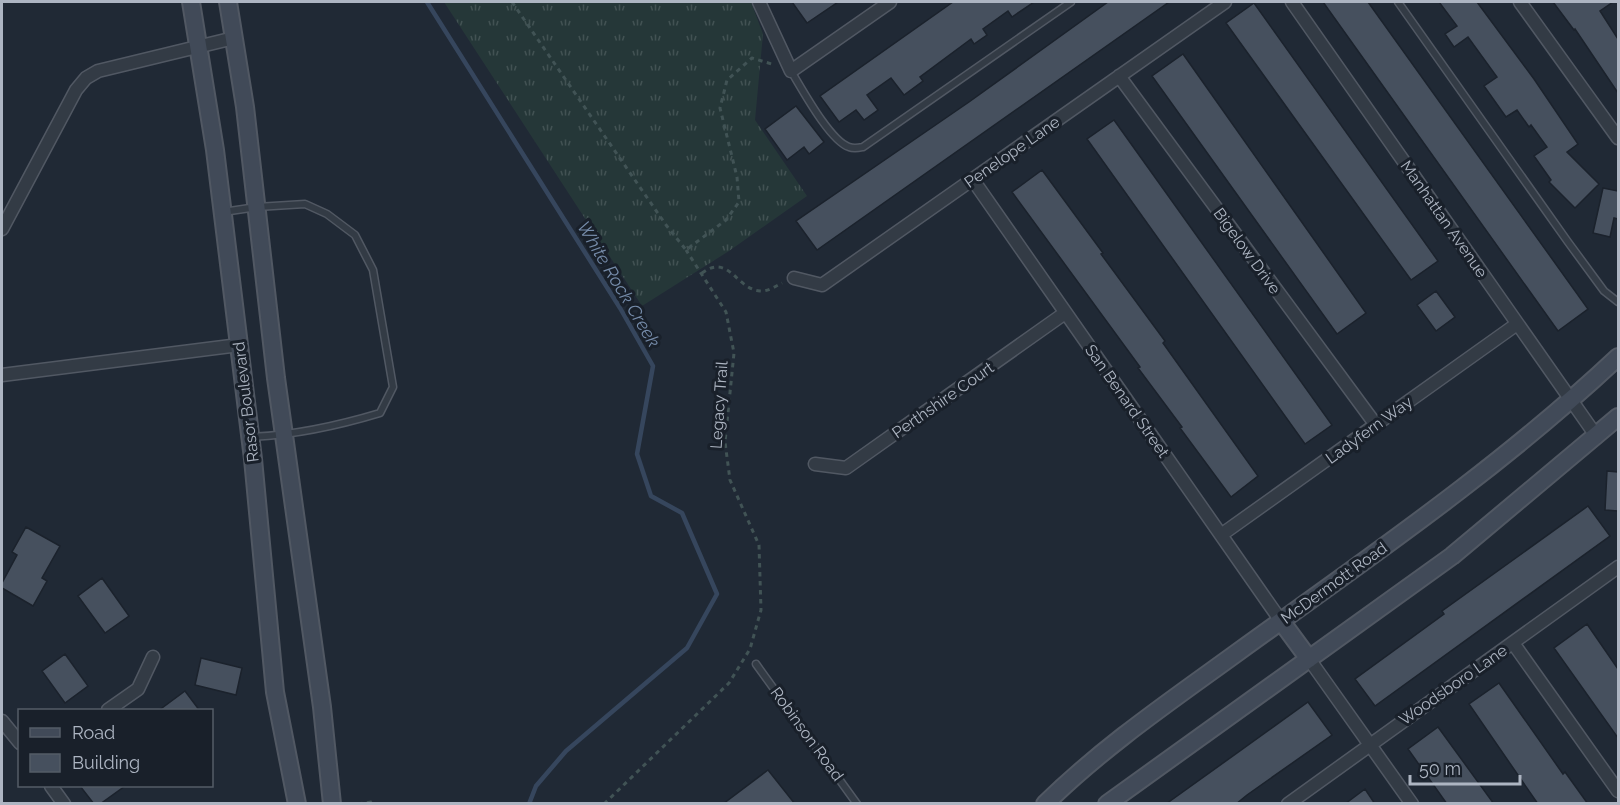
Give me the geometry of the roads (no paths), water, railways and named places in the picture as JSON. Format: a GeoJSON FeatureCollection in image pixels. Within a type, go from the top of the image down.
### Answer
{"type":"FeatureCollection","features":[{"type":"Feature","properties":{"kind":"main road","name":"Rasor Boulevard"},"geometry":{"type":"LineString","coordinates":[[191,2],[239,345],[275,692],[297,804]]}},
{"type":"Feature","properties":{"kind":"main road","name":"Rasor Boulevard"},"geometry":{"type":"LineString","coordinates":[[228,2],[245,107],[284,435],[322,707],[332,804]]}},
{"type":"Feature","properties":{"kind":"main road","name":"McDermott Road"},"geometry":{"type":"LineString","coordinates":[[1045,804],[1109,746],[1497,463],[1572,401],[1618,357]]}},
{"type":"Feature","properties":{"kind":"main road"},"geometry":{"type":"LineString","coordinates":[[1107,804],[1452,556],[1597,437],[1618,417]]}},
{"type":"Feature","properties":{"kind":"main road"},"geometry":{"type":"LineString","coordinates":[[1281,621],[1309,659]]}},
{"type":"Feature","properties":{"kind":"street"},"geometry":{"type":"LineString","coordinates":[[759,2],[791,71],[890,2]]}},
{"type":"Feature","properties":{"kind":"street","name":"Penelope Lane"},"geometry":{"type":"LineString","coordinates":[[794,278],[822,285],[1225,2]]}},
{"type":"Feature","properties":{"kind":"street","name":"Manhattan Avenue"},"geometry":{"type":"LineString","coordinates":[[1292,2],[1597,437]]}},
{"type":"Feature","properties":{"kind":"street"},"geometry":{"type":"LineString","coordinates":[[1520,2],[1618,138]]}},
{"type":"Feature","properties":{"kind":"street"},"geometry":{"type":"LineString","coordinates":[[2,229],[76,90],[86,78],[99,71],[234,38]]}},
{"type":"Feature","properties":{"kind":"street","name":"Bigelow Drive"},"geometry":{"type":"LineString","coordinates":[[1119,76],[1376,425]]}},
{"type":"Feature","properties":{"kind":"street","name":"San Benard Street"},"geometry":{"type":"LineString","coordinates":[[973,180],[1281,621]]}},
{"type":"Feature","properties":{"kind":"street","name":"Perthshire Court"},"geometry":{"type":"LineString","coordinates":[[815,464],[846,468],[1065,313]]}},
{"type":"Feature","properties":{"kind":"street","name":"Ladyfern Way"},"geometry":{"type":"LineString","coordinates":[[1221,535],[1517,324]]}},
{"type":"Feature","properties":{"kind":"street"},"geometry":{"type":"LineString","coordinates":[[2,375],[239,345]]}},
{"type":"Feature","properties":{"kind":"street","name":"Woodsboro Lane"},"geometry":{"type":"LineString","coordinates":[[1288,804],[1618,567]]}},
{"type":"Feature","properties":{"kind":"street"},"geometry":{"type":"LineString","coordinates":[[1512,644],[1618,791]]}},
{"type":"Feature","properties":{"kind":"street"},"geometry":{"type":"LineString","coordinates":[[111,709],[138,688],[153,657]]}},
{"type":"Feature","properties":{"kind":"street"},"geometry":{"type":"LineString","coordinates":[[1309,659],[1412,804]]}},
{"type":"Feature","properties":{"kind":"street"},"geometry":{"type":"LineString","coordinates":[[2,721],[18,740]]}},
{"type":"Feature","properties":{"kind":"street"},"geometry":{"type":"LineString","coordinates":[[52,787],[64,804]]}},
{"type":"Feature","properties":{"kind":"lane"},"geometry":{"type":"LineString","coordinates":[[791,71],[834,136],[848,147],[863,147],[1071,2]]}},
{"type":"Feature","properties":{"kind":"lane"},"geometry":{"type":"LineString","coordinates":[[1398,2],[1604,291],[1618,302]]}},
{"type":"Feature","properties":{"kind":"lane"},"geometry":{"type":"LineString","coordinates":[[222,212],[305,204],[327,214],[355,235],[373,270],[393,387],[380,413],[345,424],[284,435],[250,437]]}},
{"type":"Feature","properties":{"kind":"lane","name":"Robinson Road"},"geometry":{"type":"LineString","coordinates":[[756,664],[857,804]]}},
{"type":"Feature","properties":{"kind":"waterway","name":"White Rock Creek"},"geometry":{"type":"LineString","coordinates":[[427,2],[620,308],[653,366],[637,454],[651,496],[682,513],[717,594],[687,648],[566,751],[536,786],[529,804]]}}]}
